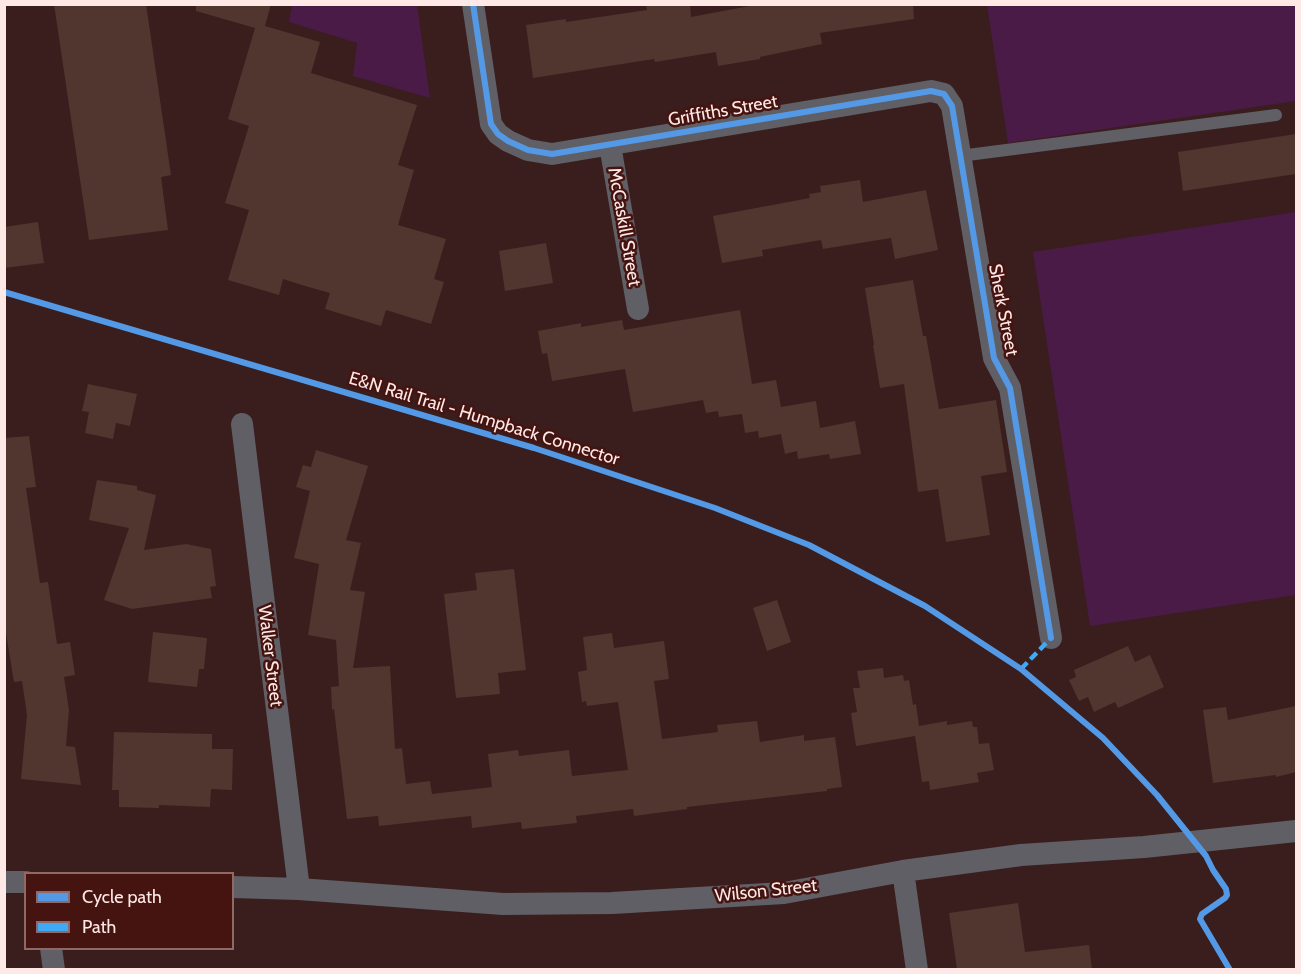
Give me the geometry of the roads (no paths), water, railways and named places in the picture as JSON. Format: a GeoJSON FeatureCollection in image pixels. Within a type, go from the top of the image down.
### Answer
{"type":"FeatureCollection","features":[{"type":"Feature","properties":{"kind":"street","name":"Griffiths Street"},"geometry":{"type":"LineString","coordinates":[[473,4],[490,124],[508,141],[528,150],[552,154],[931,91],[944,94]]}},
{"type":"Feature","properties":{"kind":"street","name":"Sherk Street"},"geometry":{"type":"LineString","coordinates":[[944,94],[952,106],[994,358],[1010,388],[1051,638]]}},
{"type":"Feature","properties":{"kind":"street","name":"McCaskill Street"},"geometry":{"type":"LineString","coordinates":[[610,145],[638,309]]}},
{"type":"Feature","properties":{"kind":"street","name":"Walker Street"},"geometry":{"type":"LineString","coordinates":[[242,424],[299,889]]}},
{"type":"Feature","properties":{"kind":"street","name":"Wilson Street"},"geometry":{"type":"LineString","coordinates":[[234,887],[299,889],[503,904],[612,903],[784,893],[903,871],[1022,855],[1144,847],[1296,831]]}},
{"type":"Feature","properties":{"kind":"street"},"geometry":{"type":"LineString","coordinates":[[903,871],[917,969]]}},
{"type":"Feature","properties":{"kind":"street"},"geometry":{"type":"LineString","coordinates":[[4,882],[24,882]]}},
{"type":"Feature","properties":{"kind":"street"},"geometry":{"type":"LineString","coordinates":[[51,950],[54,969]]}},
{"type":"Feature","properties":{"kind":"lane"},"geometry":{"type":"LineString","coordinates":[[960,156],[1276,115]]}}]}
